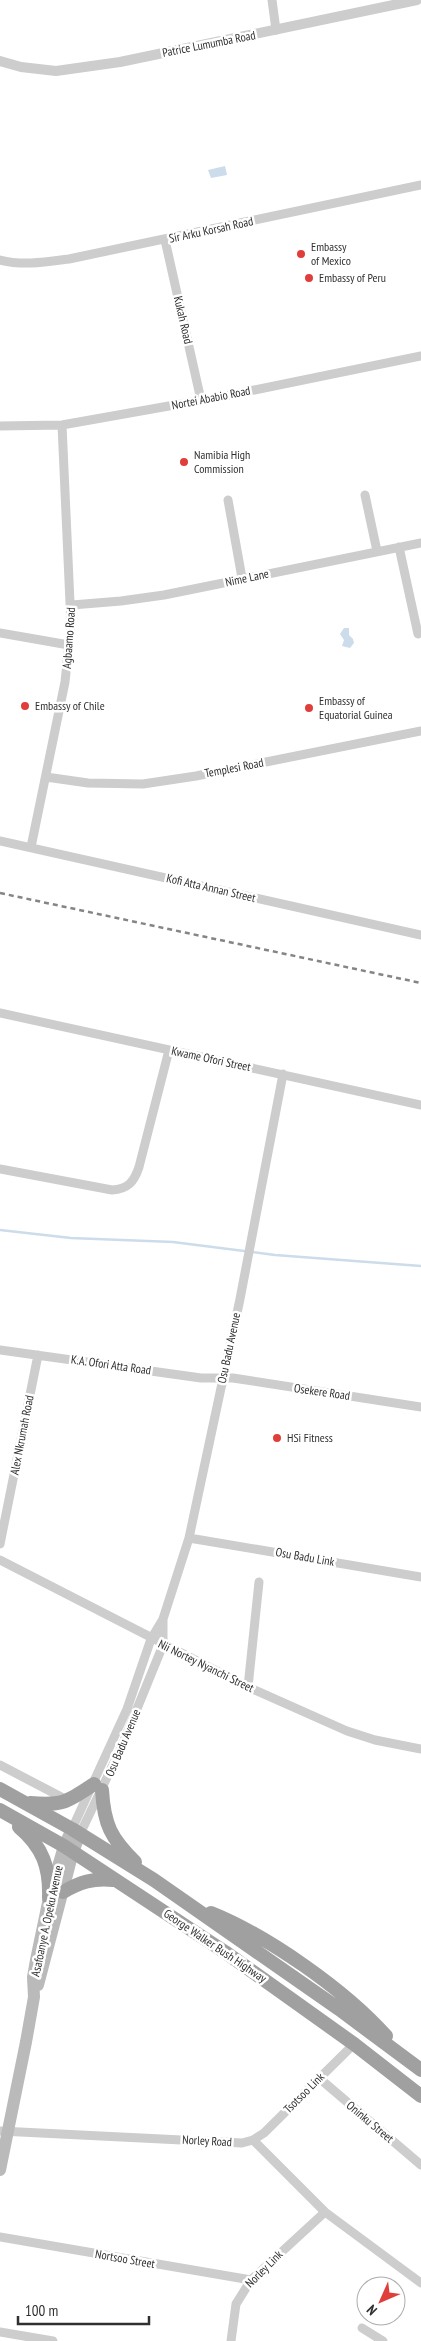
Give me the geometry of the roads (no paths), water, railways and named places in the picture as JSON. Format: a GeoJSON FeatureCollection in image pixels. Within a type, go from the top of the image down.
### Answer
{"type":"FeatureCollection","features":[{"type":"Feature","properties":{"kind":"highway"},"geometry":{"type":"LineString","coordinates":[[24,1802],[54,1805],[69,1801],[98,1787],[107,1828],[119,1846],[154,1880]]}},
{"type":"Feature","properties":{"kind":"highway","name":"George Walker Bush Highway"},"geometry":{"type":"LineString","coordinates":[[0,1789],[76,1832],[186,1902],[241,1926],[299,1963],[369,2017],[408,2061],[421,2070]]}},
{"type":"Feature","properties":{"kind":"highway"},"geometry":{"type":"LineString","coordinates":[[1,1811],[32,1838],[41,1851],[48,1868],[49,1898]]}},
{"type":"Feature","properties":{"kind":"highway","name":"George Walker Bush Highway"},"geometry":{"type":"LineString","coordinates":[[1,1811],[68,1849],[225,1952],[354,2044],[421,2096]]}},
{"type":"Feature","properties":{"kind":"highway"},"geometry":{"type":"LineString","coordinates":[[62,1892],[79,1883],[97,1878],[114,1880]]}},
{"type":"Feature","properties":{"kind":"main road"},"geometry":{"type":"LineString","coordinates":[[68,1849],[76,1832]]}},
{"type":"Feature","properties":{"kind":"main road","name":"Asafoanye A. Opeku Avenue"},"geometry":{"type":"LineString","coordinates":[[0,2170],[4,2131],[34,1997],[41,1979],[62,1892],[68,1849]]}},
{"type":"Feature","properties":{"kind":"main road","name":"Asafoanye A. Opeku Avenue"},"geometry":{"type":"LineString","coordinates":[[34,1997],[33,1977],[49,1898],[68,1849]]}},
{"type":"Feature","properties":{"kind":"street"},"geometry":{"type":"LineString","coordinates":[[272,0],[276,30]]}},
{"type":"Feature","properties":{"kind":"street","name":"Patrice Lumumba Road"},"geometry":{"type":"LineString","coordinates":[[0,61],[21,67],[56,71],[120,62],[417,0]]}},
{"type":"Feature","properties":{"kind":"street","name":"Sir Arku Korsah Road"},"geometry":{"type":"LineString","coordinates":[[0,260],[12,263],[50,262],[165,240],[421,185]]}},
{"type":"Feature","properties":{"kind":"street","name":"Kukah Road"},"geometry":{"type":"LineString","coordinates":[[165,240],[201,400]]}},
{"type":"Feature","properties":{"kind":"street","name":"Nortei Ababio Road"},"geometry":{"type":"LineString","coordinates":[[0,426],[62,425],[201,400],[421,356]]}},
{"type":"Feature","properties":{"kind":"street","name":"Agbaamo Road"},"geometry":{"type":"LineString","coordinates":[[31,847],[65,682],[72,605],[62,425]]}},
{"type":"Feature","properties":{"kind":"street"},"geometry":{"type":"LineString","coordinates":[[364,495],[377,551]]}},
{"type":"Feature","properties":{"kind":"street"},"geometry":{"type":"LineString","coordinates":[[228,500],[242,578]]}},
{"type":"Feature","properties":{"kind":"street","name":"Nime Lane"},"geometry":{"type":"LineString","coordinates":[[72,605],[138,599],[421,543]]}},
{"type":"Feature","properties":{"kind":"street"},"geometry":{"type":"LineString","coordinates":[[399,547],[418,634]]}},
{"type":"Feature","properties":{"kind":"street"},"geometry":{"type":"LineString","coordinates":[[0,633],[69,645]]}},
{"type":"Feature","properties":{"kind":"street","name":"Templesi Road"},"geometry":{"type":"LineString","coordinates":[[46,777],[88,783],[143,784],[196,776],[421,731]]}},
{"type":"Feature","properties":{"kind":"street","name":"Kofi Atta Annan Street"},"geometry":{"type":"LineString","coordinates":[[0,841],[421,935]]}},
{"type":"Feature","properties":{"kind":"street","name":"Kwame Ofori Street"},"geometry":{"type":"LineString","coordinates":[[0,1013],[421,1105]]}},
{"type":"Feature","properties":{"kind":"street"},"geometry":{"type":"LineString","coordinates":[[0,1169],[112,1190],[123,1189],[136,1177],[140,1167],[169,1050]]}},
{"type":"Feature","properties":{"kind":"street","name":"Osu Badu Avenue"},"geometry":{"type":"LineString","coordinates":[[76,1832],[98,1787],[151,1639],[163,1619],[189,1538],[250,1248],[283,1074]]}},
{"type":"Feature","properties":{"kind":"street","name":"K.A. Ofori Atta Road"},"geometry":{"type":"LineString","coordinates":[[0,1350],[202,1378],[223,1379]]}},
{"type":"Feature","properties":{"kind":"street","name":"Alex Nkrumah Road"},"geometry":{"type":"LineString","coordinates":[[0,1544],[38,1355]]}},
{"type":"Feature","properties":{"kind":"street","name":"Osekere Road"},"geometry":{"type":"LineString","coordinates":[[223,1379],[421,1407]]}},
{"type":"Feature","properties":{"kind":"street","name":"Osu Badu Link"},"geometry":{"type":"LineString","coordinates":[[189,1538],[421,1577]]}},
{"type":"Feature","properties":{"kind":"street","name":"Nii Nortey Nyanchi Street"},"geometry":{"type":"LineString","coordinates":[[0,1560],[248,1688],[348,1731],[376,1740],[421,1749]]}},
{"type":"Feature","properties":{"kind":"street"},"geometry":{"type":"LineString","coordinates":[[248,1688],[259,1582]]}},
{"type":"Feature","properties":{"kind":"street","name":"Osu Badu Avenue"},"geometry":{"type":"LineString","coordinates":[[98,1787],[122,1748],[163,1645],[163,1619]]}},
{"type":"Feature","properties":{"kind":"street"},"geometry":{"type":"LineString","coordinates":[[0,1765],[69,1801]]}},
{"type":"Feature","properties":{"kind":"street","name":"Tsotsoo Link"},"geometry":{"type":"LineString","coordinates":[[253,2140],[264,2133],[354,2044]]}},
{"type":"Feature","properties":{"kind":"street","name":"Oninku Street"},"geometry":{"type":"LineString","coordinates":[[319,2078],[421,2165]]}},
{"type":"Feature","properties":{"kind":"street","name":"Norley Road"},"geometry":{"type":"LineString","coordinates":[[4,2131],[242,2142],[253,2140]]}},
{"type":"Feature","properties":{"kind":"street"},"geometry":{"type":"LineString","coordinates":[[253,2140],[325,2212],[421,2283]]}},
{"type":"Feature","properties":{"kind":"street","name":"Norley Link"},"geometry":{"type":"LineString","coordinates":[[231,2341],[236,2304],[251,2280],[325,2212]]}},
{"type":"Feature","properties":{"kind":"street","name":"Nortsoo Street"},"geometry":{"type":"LineString","coordinates":[[0,2237],[251,2280]]}},
{"type":"Feature","properties":{"kind":"street"},"geometry":{"type":"LineString","coordinates":[[362,2328],[383,2341]]}},
{"type":"Feature","properties":{"kind":"street"},"geometry":{"type":"LineString","coordinates":[[0,2332],[53,2341]]}},
{"type":"Feature","properties":{"kind":"water"},"geometry":{"type":"Polygon","coordinates":[[[225,166],[227,175],[211,178],[208,170],[225,166]]]}},
{"type":"Feature","properties":{"kind":"water"},"geometry":{"type":"Polygon","coordinates":[[[344,628],[349,628],[349,635],[353,639],[354,643],[350,648],[342,646],[344,640],[340,634],[344,628]]]}},
{"type":"Feature","properties":{"kind":"waterway"},"geometry":{"type":"LineString","coordinates":[[0,1230],[71,1238],[173,1242],[275,1255],[421,1266]]}},
{"type":"Feature","properties":{"kind":"railway"},"geometry":{"type":"LineString","coordinates":[[0,893],[421,983]]}},
{"type":"Feature","properties":{"kind":"place","name":"Embassy of Mexico"},"geometry":{"type":"Point","coordinates":[301,254]}},
{"type":"Feature","properties":{"kind":"place","name":"Embassy of Peru"},"geometry":{"type":"Point","coordinates":[309,278]}},
{"type":"Feature","properties":{"kind":"place","name":"Namibia High Commission"},"geometry":{"type":"Point","coordinates":[184,462]}},
{"type":"Feature","properties":{"kind":"place","name":"Embassy of Chile"},"geometry":{"type":"Point","coordinates":[25,706]}},
{"type":"Feature","properties":{"kind":"place","name":"Embassy of Equatorial Guinea"},"geometry":{"type":"Point","coordinates":[309,708]}},
{"type":"Feature","properties":{"kind":"place","name":"HSi Fitness"},"geometry":{"type":"Point","coordinates":[277,1438]}}]}
